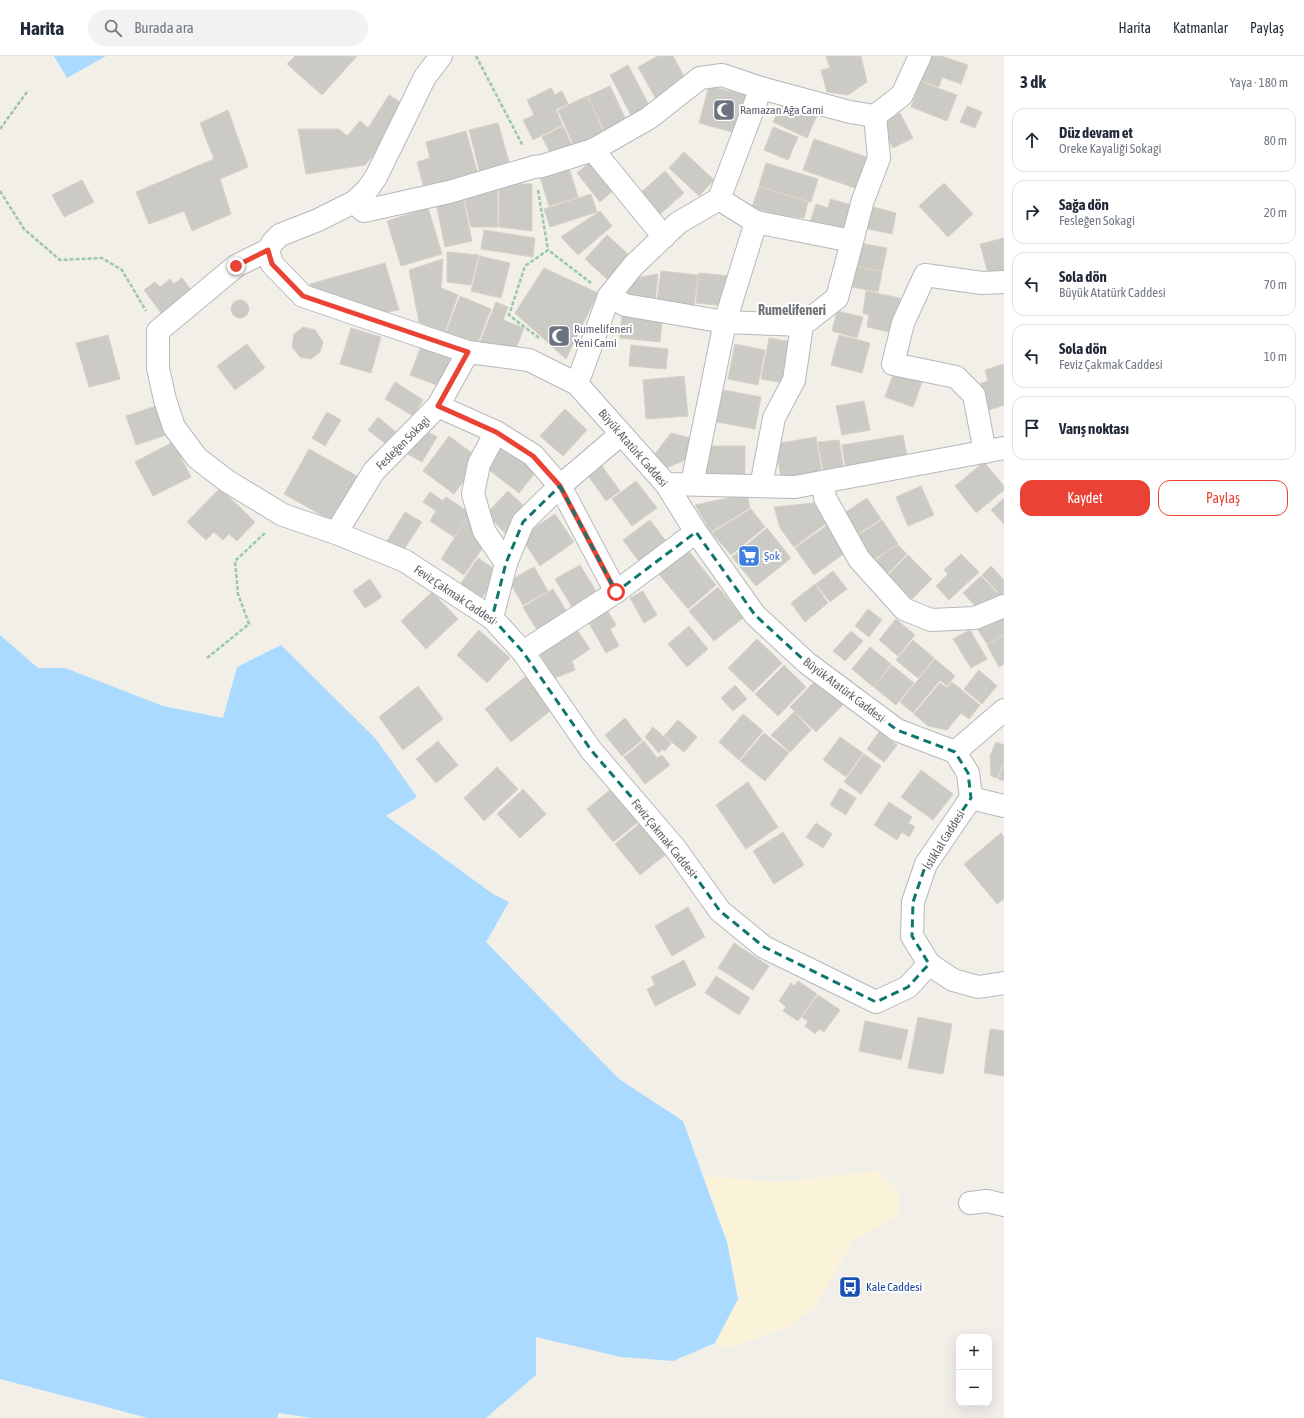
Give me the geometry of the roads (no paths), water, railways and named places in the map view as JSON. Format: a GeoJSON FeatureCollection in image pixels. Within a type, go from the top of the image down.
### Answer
{"type":"FeatureCollection","features":[{"type":"Feature","properties":{"kind":"street"},"geometry":{"type":"LineString","coordinates":[[274,243],[354,202],[367,190],[376,177],[425,77],[441,56]]}},
{"type":"Feature","properties":{"kind":"street"},"geometry":{"type":"LineString","coordinates":[[354,202],[364,211],[450,192],[593,150],[649,118],[700,78],[722,75],[761,88],[850,112],[875,116],[902,95],[920,56]]}},
{"type":"Feature","properties":{"kind":"street"},"geometry":{"type":"LineString","coordinates":[[577,384],[609,296],[633,266],[678,223],[719,199],[761,88]]}},
{"type":"Feature","properties":{"kind":"street"},"geometry":{"type":"LineString","coordinates":[[609,296],[625,305],[726,322],[802,325],[837,298],[863,200],[879,158],[875,116]]}},
{"type":"Feature","properties":{"kind":"street"},"geometry":{"type":"LineString","coordinates":[[593,150],[664,237]]}},
{"type":"Feature","properties":{"kind":"street"},"geometry":{"type":"LineString","coordinates":[[719,199],[756,222],[852,241]]}},
{"type":"Feature","properties":{"kind":"street"},"geometry":{"type":"LineString","coordinates":[[692,484],[726,322],[756,222]]}},
{"type":"Feature","properties":{"kind":"street","name":"Feviz Çakmak Caddesi"},"geometry":{"type":"LineString","coordinates":[[274,243],[236,266],[158,331],[158,368],[165,400],[174,427],[197,458],[227,481],[284,515],[336,533],[405,561],[492,618],[523,652],[591,750],[675,848],[720,911],[764,947],[876,1002],[908,987],[929,964]]}},
{"type":"Feature","properties":{"kind":"street","name":"Büyük Atatürk Caddesi"},"geometry":{"type":"LineString","coordinates":[[274,243],[272,264],[303,296],[468,352],[529,360],[577,384],[666,484],[696,532],[754,615],[807,663],[897,730],[955,752]]}},
{"type":"Feature","properties":{"kind":"street"},"geometry":{"type":"LineString","coordinates":[[666,484],[795,487],[994,450],[974,395],[956,377],[893,364],[903,323],[925,275],[982,283],[1004,282]]}},
{"type":"Feature","properties":{"kind":"street"},"geometry":{"type":"LineString","coordinates":[[761,486],[774,418],[794,380],[802,325]]}},
{"type":"Feature","properties":{"kind":"street","name":"Fesleğen Sokagi"},"geometry":{"type":"LineString","coordinates":[[336,533],[374,471],[438,406],[468,352]]}},
{"type":"Feature","properties":{"kind":"street"},"geometry":{"type":"LineString","coordinates":[[438,406],[496,432],[533,456],[560,486],[616,592]]}},
{"type":"Feature","properties":{"kind":"street"},"geometry":{"type":"LineString","coordinates":[[496,432],[479,464],[473,494],[484,531],[506,563]]}},
{"type":"Feature","properties":{"kind":"street"},"geometry":{"type":"LineString","coordinates":[[492,618],[506,563],[523,522],[560,486],[621,434]]}},
{"type":"Feature","properties":{"kind":"street"},"geometry":{"type":"LineString","coordinates":[[823,482],[825,498],[859,559],[904,609],[930,620],[975,618],[1004,606]]}},
{"type":"Feature","properties":{"kind":"street"},"geometry":{"type":"LineString","coordinates":[[523,652],[616,592],[696,532]]}},
{"type":"Feature","properties":{"kind":"street"},"geometry":{"type":"LineString","coordinates":[[1004,710],[955,752],[968,773],[971,798],[1004,806]]}},
{"type":"Feature","properties":{"kind":"street","name":"İstiklal Caddesi"},"geometry":{"type":"LineString","coordinates":[[971,798],[926,864],[913,902],[912,936],[929,964],[953,980],[978,987],[1004,983]]}},
{"type":"Feature","properties":{"kind":"street"},"geometry":{"type":"LineString","coordinates":[[970,1203],[987,1201],[1004,1205]]}},
{"type":"Feature","properties":{"kind":"water"},"geometry":{"type":"Polygon","coordinates":[[[54,56],[106,56],[67,78],[54,56]]]}},
{"type":"Feature","properties":{"kind":"water"},"geometry":{"type":"Polygon","coordinates":[[[0,635],[38,668],[65,668],[163,706],[223,718],[237,667],[281,645],[376,739],[417,797],[386,816],[493,894],[509,902],[486,942],[619,1079],[683,1121],[727,1242],[738,1299],[715,1343],[673,1361],[621,1357],[536,1337],[536,1375],[486,1418],[311,1418],[279,1413],[277,1418],[148,1418],[0,1379],[0,635]]]}},
{"type":"Feature","properties":{"kind":"place","name":"Ramazan Ağa Cami"},"geometry":{"type":"Point","coordinates":[724,110]}},
{"type":"Feature","properties":{"kind":"place","name":"Rumelifeneri Yeni Cami"},"geometry":{"type":"Point","coordinates":[559,336]}},
{"type":"Feature","properties":{"kind":"place","name":"Şok"},"geometry":{"type":"Point","coordinates":[749,556]}},
{"type":"Feature","properties":{"kind":"place","name":"Kale Caddesi"},"geometry":{"type":"Point","coordinates":[850,1287]}},
{"type":"Feature","properties":{"kind":"district","name":"Rumelifeneri"},"geometry":{"type":"Point","coordinates":[792,310]}}]}
